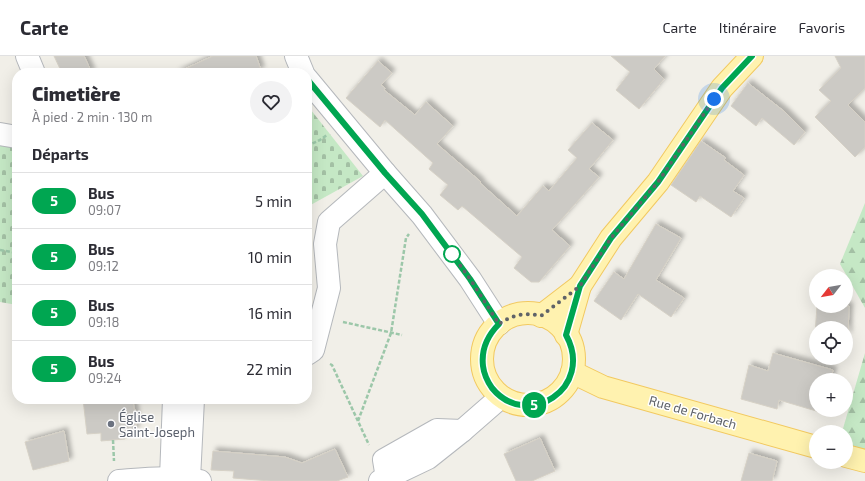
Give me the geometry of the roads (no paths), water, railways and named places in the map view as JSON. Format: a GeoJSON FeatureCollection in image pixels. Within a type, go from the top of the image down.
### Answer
{"type":"FeatureCollection","features":[{"type":"Feature","properties":{"kind":"main road"},"geometry":{"type":"LineString","coordinates":[[566,335],[580,286],[611,238],[658,182],[722,88],[752,56]]}},
{"type":"Feature","properties":{"kind":"main road"},"geometry":{"type":"LineString","coordinates":[[541,316],[580,286]]}},
{"type":"Feature","properties":{"kind":"main road"},"geometry":{"type":"LineString","coordinates":[[534,314],[541,316],[556,323],[562,328],[566,335],[574,357],[572,372],[569,380],[558,394],[543,403],[526,405],[509,401],[501,397],[495,391],[486,377],[482,361],[485,344],[488,337],[499,324],[512,317],[534,314]]}},
{"type":"Feature","properties":{"kind":"main road","name":"Rue de Forbach"},"geometry":{"type":"LineString","coordinates":[[572,372],[603,387],[809,445]]}},
{"type":"Feature","properties":{"kind":"main road"},"geometry":{"type":"LineString","coordinates":[[853,458],[865,461]]}},
{"type":"Feature","properties":{"kind":"street"},"geometry":{"type":"LineString","coordinates":[[27,56],[32,68]]}},
{"type":"Feature","properties":{"kind":"street"},"geometry":{"type":"LineString","coordinates":[[296,56],[301,68]]}},
{"type":"Feature","properties":{"kind":"street"},"geometry":{"type":"LineString","coordinates":[[312,85],[385,173],[422,214],[470,279],[499,324]]}},
{"type":"Feature","properties":{"kind":"street"},"geometry":{"type":"LineString","coordinates":[[0,134],[12,136]]}},
{"type":"Feature","properties":{"kind":"street"},"geometry":{"type":"LineString","coordinates":[[316,358],[313,350],[329,288],[325,244],[329,222],[385,173]]}},
{"type":"Feature","properties":{"kind":"street"},"geometry":{"type":"LineString","coordinates":[[384,479],[384,460],[437,430],[462,431],[501,397]]}},
{"type":"Feature","properties":{"kind":"street"},"geometry":{"type":"LineString","coordinates":[[175,404],[187,479]]}},
{"type":"Feature","properties":{"kind":"street"},"geometry":{"type":"LineString","coordinates":[[187,479],[193,404]]}},
{"type":"Feature","properties":{"kind":"street"},"geometry":{"type":"LineString","coordinates":[[119,481],[187,479]]}},
{"type":"Feature","properties":{"kind":"place","name":"Église Saint-Joseph"},"geometry":{"type":"Point","coordinates":[111,424]}}]}
